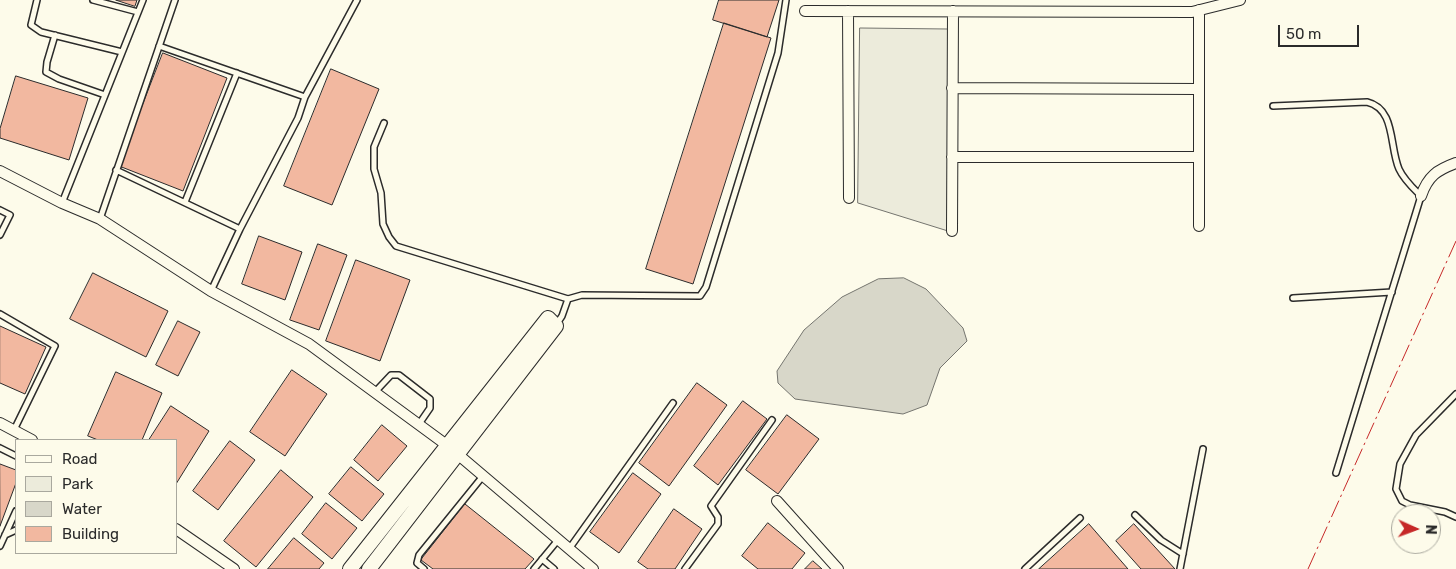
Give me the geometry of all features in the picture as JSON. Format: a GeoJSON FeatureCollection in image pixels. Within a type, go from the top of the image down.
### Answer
{"type":"FeatureCollection","features":[{"type":"Feature","properties":{"kind":"street"},"geometry":{"type":"LineString","coordinates":[[805,11],[1192,12],[1205,6],[1240,0]]}},
{"type":"Feature","properties":{"kind":"street"},"geometry":{"type":"LineString","coordinates":[[1199,226],[1199,89],[1205,6]]}},
{"type":"Feature","properties":{"kind":"street"},"geometry":{"type":"LineString","coordinates":[[848,11],[849,198]]}},
{"type":"Feature","properties":{"kind":"street"},"geometry":{"type":"LineString","coordinates":[[952,231],[953,12]]}},
{"type":"Feature","properties":{"kind":"street"},"geometry":{"type":"LineString","coordinates":[[952,88],[1199,89]]}},
{"type":"Feature","properties":{"kind":"street"},"geometry":{"type":"LineString","coordinates":[[952,157],[1199,157]]}},
{"type":"Feature","properties":{"kind":"street"},"geometry":{"type":"LineString","coordinates":[[1421,196],[1431,176],[1442,168],[1456,163]]}},
{"type":"Feature","properties":{"kind":"street"},"geometry":{"type":"LineString","coordinates":[[0,171],[62,203],[100,219],[211,291],[308,344],[453,450],[593,569]]}},
{"type":"Feature","properties":{"kind":"street"},"geometry":{"type":"LineString","coordinates":[[369,569],[453,450],[552,322]]}},
{"type":"Feature","properties":{"kind":"street"},"geometry":{"type":"LineString","coordinates":[[0,422],[30,439]]}},
{"type":"Feature","properties":{"kind":"street"},"geometry":{"type":"LineString","coordinates":[[350,569],[453,450]]}},
{"type":"Feature","properties":{"kind":"street"},"geometry":{"type":"LineString","coordinates":[[777,501],[838,569]]}},
{"type":"Feature","properties":{"kind":"street"},"geometry":{"type":"LineString","coordinates":[[178,530],[234,569]]}},
{"type":"Feature","properties":{"kind":"lane"},"geometry":{"type":"LineString","coordinates":[[38,0],[30,25],[41,32],[122,52]]}},
{"type":"Feature","properties":{"kind":"lane"},"geometry":{"type":"LineString","coordinates":[[93,0],[138,12]]}},
{"type":"Feature","properties":{"kind":"lane"},"geometry":{"type":"LineString","coordinates":[[62,203],[143,0]]}},
{"type":"Feature","properties":{"kind":"lane"},"geometry":{"type":"LineString","coordinates":[[100,219],[175,0]]}},
{"type":"Feature","properties":{"kind":"lane"},"geometry":{"type":"LineString","coordinates":[[211,291],[240,229],[298,118],[305,97],[357,0]]}},
{"type":"Feature","properties":{"kind":"lane"},"geometry":{"type":"LineString","coordinates":[[384,123],[374,147],[374,169],[382,193],[383,224],[396,246],[568,299],[582,296],[700,296],[706,287],[778,53],[786,0]]}},
{"type":"Feature","properties":{"kind":"lane"},"geometry":{"type":"LineString","coordinates":[[55,35],[46,72],[59,79],[105,95]]}},
{"type":"Feature","properties":{"kind":"lane"},"geometry":{"type":"LineString","coordinates":[[159,46],[305,97]]}},
{"type":"Feature","properties":{"kind":"lane"},"geometry":{"type":"LineString","coordinates":[[185,202],[237,73]]}},
{"type":"Feature","properties":{"kind":"lane"},"geometry":{"type":"LineString","coordinates":[[1274,106],[1367,102],[1379,107],[1388,120],[1399,168],[1404,178],[1421,196],[1336,473]]}},
{"type":"Feature","properties":{"kind":"lane"},"geometry":{"type":"LineString","coordinates":[[116,170],[240,229]]}},
{"type":"Feature","properties":{"kind":"lane"},"geometry":{"type":"LineString","coordinates":[[0,210],[10,215],[0,235]]}},
{"type":"Feature","properties":{"kind":"lane"},"geometry":{"type":"LineString","coordinates":[[1293,298],[1392,292]]}},
{"type":"Feature","properties":{"kind":"lane"},"geometry":{"type":"LineString","coordinates":[[552,322],[562,316],[568,299]]}},
{"type":"Feature","properties":{"kind":"lane"},"geometry":{"type":"LineString","coordinates":[[0,314],[55,346],[14,430]]}},
{"type":"Feature","properties":{"kind":"lane"},"geometry":{"type":"LineString","coordinates":[[374,392],[391,375],[399,375],[430,399],[430,408],[419,424]]}},
{"type":"Feature","properties":{"kind":"lane"},"geometry":{"type":"LineString","coordinates":[[1456,394],[1416,435],[1400,464],[1396,489],[1402,501],[1410,505],[1445,512],[1456,517]]}},
{"type":"Feature","properties":{"kind":"lane"},"geometry":{"type":"LineString","coordinates":[[569,548],[673,403]]}},
{"type":"Feature","properties":{"kind":"lane"},"geometry":{"type":"LineString","coordinates":[[685,569],[718,524],[718,518],[711,506],[772,420]]}},
{"type":"Feature","properties":{"kind":"lane"},"geometry":{"type":"LineString","coordinates":[[0,448],[15,456]]}},
{"type":"Feature","properties":{"kind":"lane"},"geometry":{"type":"LineString","coordinates":[[1180,569],[1203,449]]}},
{"type":"Feature","properties":{"kind":"lane"},"geometry":{"type":"LineString","coordinates":[[424,569],[417,563],[419,555],[483,475]]}},
{"type":"Feature","properties":{"kind":"lane"},"geometry":{"type":"LineString","coordinates":[[0,546],[15,514]]}},
{"type":"Feature","properties":{"kind":"lane"},"geometry":{"type":"LineString","coordinates":[[1135,516],[1161,540],[1183,554]]}},
{"type":"Feature","properties":{"kind":"lane"},"geometry":{"type":"LineString","coordinates":[[1025,569],[1080,518]]}},
{"type":"Feature","properties":{"kind":"lane"},"geometry":{"type":"LineString","coordinates":[[5,535],[15,530]]}},
{"type":"Feature","properties":{"kind":"lane"},"geometry":{"type":"LineString","coordinates":[[534,569],[558,539]]}},
{"type":"Feature","properties":{"kind":"lane"},"geometry":{"type":"LineString","coordinates":[[542,559],[554,569]]}},
{"type":"Feature","properties":{"kind":"green space"},"geometry":{"type":"Polygon","coordinates":[[[860,28],[948,29],[948,231],[858,203],[860,28]]]}},
{"type":"Feature","properties":{"kind":"water"},"geometry":{"type":"Polygon","coordinates":[[[904,278],[926,289],[963,328],[967,341],[940,368],[927,405],[903,414],[795,399],[778,383],[777,371],[804,330],[842,297],[878,279],[904,278]]]}},
{"type":"Feature","properties":{"kind":"building"},"geometry":{"type":"Polygon","coordinates":[[[116,0],[137,0],[135,6],[116,0]]]}},
{"type":"Feature","properties":{"kind":"building"},"geometry":{"type":"Polygon","coordinates":[[[719,0],[779,0],[767,37],[713,20],[719,0]]]}},
{"type":"Feature","properties":{"kind":"building"},"geometry":{"type":"Polygon","coordinates":[[[724,23],[771,38],[693,284],[646,269],[724,23]]]}},
{"type":"Feature","properties":{"kind":"building"},"geometry":{"type":"Polygon","coordinates":[[[163,53],[227,78],[183,191],[119,166],[163,53]]]}},
{"type":"Feature","properties":{"kind":"building"},"geometry":{"type":"Polygon","coordinates":[[[331,69],[379,89],[332,205],[284,186],[331,69]]]}},
{"type":"Feature","properties":{"kind":"building"},"geometry":{"type":"Polygon","coordinates":[[[16,76],[88,98],[69,160],[0,138],[0,129],[16,76]]]}},
{"type":"Feature","properties":{"kind":"building"},"geometry":{"type":"Polygon","coordinates":[[[259,236],[302,252],[285,300],[242,284],[259,236]]]}},
{"type":"Feature","properties":{"kind":"building"},"geometry":{"type":"Polygon","coordinates":[[[318,244],[347,255],[319,330],[290,320],[318,244]]]}},
{"type":"Feature","properties":{"kind":"building"},"geometry":{"type":"Polygon","coordinates":[[[356,260],[410,280],[380,361],[326,341],[356,260]]]}},
{"type":"Feature","properties":{"kind":"building"},"geometry":{"type":"Polygon","coordinates":[[[93,273],[168,311],[146,357],[70,319],[93,273]]]}},
{"type":"Feature","properties":{"kind":"building"},"geometry":{"type":"Polygon","coordinates":[[[178,321],[200,332],[178,376],[156,365],[178,321]]]}},
{"type":"Feature","properties":{"kind":"building"},"geometry":{"type":"Polygon","coordinates":[[[0,326],[46,347],[25,394],[0,383],[0,326]]]}},
{"type":"Feature","properties":{"kind":"building"},"geometry":{"type":"Polygon","coordinates":[[[292,370],[327,394],[285,456],[250,432],[292,370]]]}},
{"type":"Feature","properties":{"kind":"building"},"geometry":{"type":"Polygon","coordinates":[[[116,372],[162,393],[142,439],[96,439],[88,436],[116,372]]]}},
{"type":"Feature","properties":{"kind":"building"},"geometry":{"type":"Polygon","coordinates":[[[697,383],[727,405],[669,486],[639,463],[697,383]]]}},
{"type":"Feature","properties":{"kind":"building"},"geometry":{"type":"Polygon","coordinates":[[[743,401],[767,419],[718,485],[694,466],[743,401]]]}},
{"type":"Feature","properties":{"kind":"building"},"geometry":{"type":"Polygon","coordinates":[[[171,406],[209,431],[178,481],[178,439],[150,439],[171,406]]]}},
{"type":"Feature","properties":{"kind":"building"},"geometry":{"type":"Polygon","coordinates":[[[787,415],[819,439],[778,494],[746,470],[787,415]]]}},
{"type":"Feature","properties":{"kind":"building"},"geometry":{"type":"Polygon","coordinates":[[[382,425],[407,446],[378,481],[354,460],[382,425]]]}},
{"type":"Feature","properties":{"kind":"building"},"geometry":{"type":"Polygon","coordinates":[[[230,441],[255,460],[218,510],[193,491],[230,441]]]}},
{"type":"Feature","properties":{"kind":"building"},"geometry":{"type":"Polygon","coordinates":[[[0,464],[15,470],[15,486],[0,526],[0,464]]]}},
{"type":"Feature","properties":{"kind":"building"},"geometry":{"type":"Polygon","coordinates":[[[351,467],[384,494],[362,521],[329,494],[351,467]]]}},
{"type":"Feature","properties":{"kind":"building"},"geometry":{"type":"Polygon","coordinates":[[[281,470],[313,497],[256,567],[224,541],[281,470]]]}},
{"type":"Feature","properties":{"kind":"building"},"geometry":{"type":"Polygon","coordinates":[[[633,473],[661,494],[619,553],[590,532],[633,473]]]}},
{"type":"Feature","properties":{"kind":"building"},"geometry":{"type":"Polygon","coordinates":[[[326,503],[357,528],[332,559],[302,534],[326,503]]]}},
{"type":"Feature","properties":{"kind":"building"},"geometry":{"type":"Polygon","coordinates":[[[465,504],[534,559],[525,569],[433,569],[421,560],[465,504]]]}},
{"type":"Feature","properties":{"kind":"building"},"geometry":{"type":"Polygon","coordinates":[[[674,509],[702,529],[675,569],[648,569],[638,562],[674,509]]]}},
{"type":"Feature","properties":{"kind":"building"},"geometry":{"type":"Polygon","coordinates":[[[768,523],[805,553],[792,569],[758,569],[742,556],[768,523]]]}},
{"type":"Feature","properties":{"kind":"building"},"geometry":{"type":"Polygon","coordinates":[[[1089,524],[1128,569],[1039,569],[1089,524]]]}},
{"type":"Feature","properties":{"kind":"building"},"geometry":{"type":"Polygon","coordinates":[[[1134,524],[1175,569],[1141,569],[1116,541],[1134,524]]]}},
{"type":"Feature","properties":{"kind":"building"},"geometry":{"type":"Polygon","coordinates":[[[294,538],[324,563],[319,569],[268,569],[294,538]]]}},
{"type":"Feature","properties":{"kind":"building"},"geometry":{"type":"Polygon","coordinates":[[[813,561],[822,569],[805,569],[813,561]]]}},
{"type":"Feature","properties":{"kind":"power"},"geometry":{"type":"LineString","coordinates":[[1308,569],[1456,241]]}}]}
